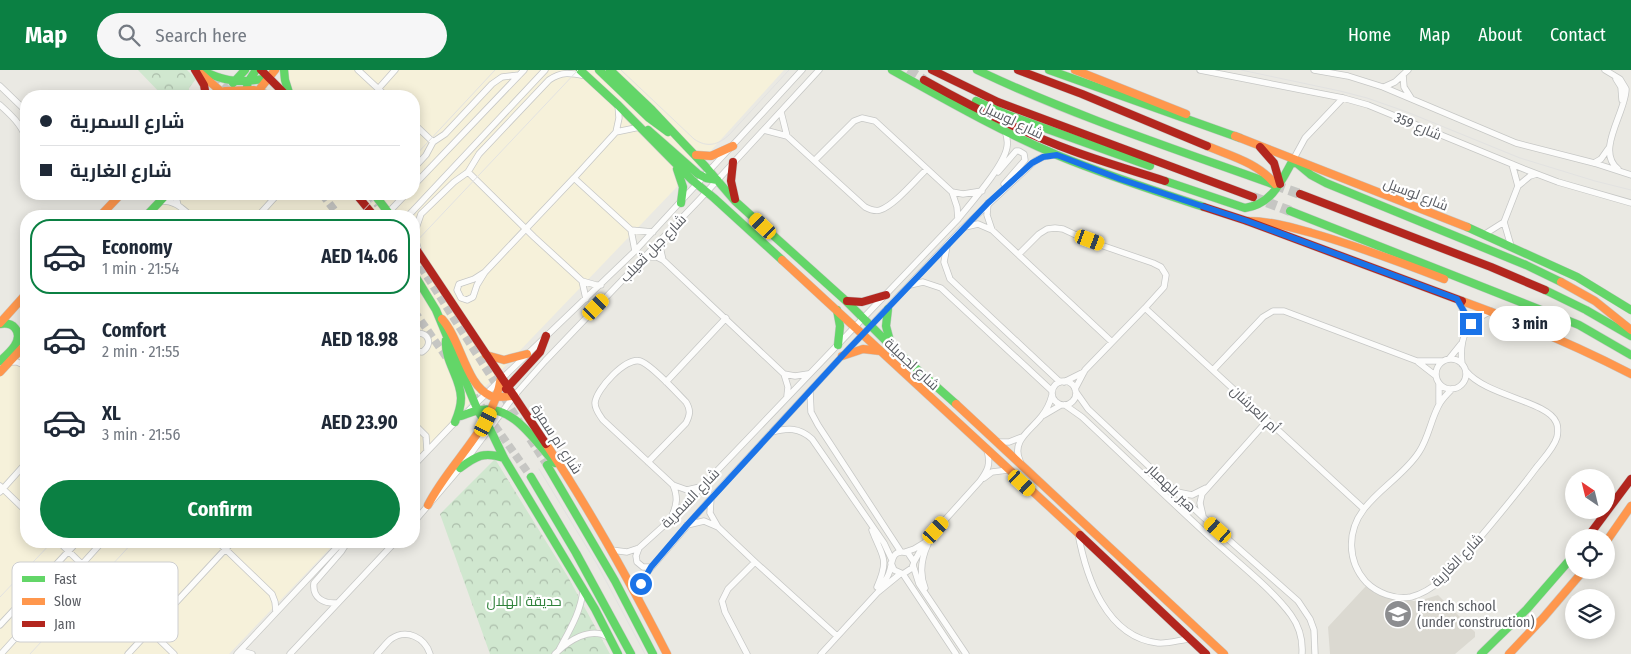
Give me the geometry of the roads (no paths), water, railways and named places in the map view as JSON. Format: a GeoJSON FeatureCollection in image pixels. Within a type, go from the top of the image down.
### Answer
{"type":"FeatureCollection","features":[{"type":"Feature","properties":{"kind":"main road"},"geometry":{"type":"LineString","coordinates":[[196,70],[219,90]]}},
{"type":"Feature","properties":{"kind":"main road"},"geometry":{"type":"LineString","coordinates":[[196,70],[205,90]]}},
{"type":"Feature","properties":{"kind":"main road"},"geometry":{"type":"LineString","coordinates":[[201,70],[221,80],[242,83],[269,78]]}},
{"type":"Feature","properties":{"kind":"main road"},"geometry":{"type":"LineString","coordinates":[[231,90],[242,83],[256,70]]}},
{"type":"Feature","properties":{"kind":"main road"},"geometry":{"type":"LineString","coordinates":[[261,70],[282,90]]}},
{"type":"Feature","properties":{"kind":"main road"},"geometry":{"type":"LineString","coordinates":[[259,90],[275,70]]}},
{"type":"Feature","properties":{"kind":"main road"},"geometry":{"type":"LineString","coordinates":[[284,70],[287,90]]}},
{"type":"Feature","properties":{"kind":"main road","name":"شارع لجميلة"},"geometry":{"type":"LineString","coordinates":[[580,70],[618,105],[697,185],[855,326],[1206,654]]}},
{"type":"Feature","properties":{"kind":"main road"},"geometry":{"type":"LineString","coordinates":[[599,70],[649,118],[676,137]]}},
{"type":"Feature","properties":{"kind":"main road","name":"شارع لجميلة"},"geometry":{"type":"LineString","coordinates":[[610,70],[652,110],[710,171],[714,182],[723,188],[845,300],[892,347],[950,398],[1224,654]]}},
{"type":"Feature","properties":{"kind":"main road","name":"شارع لوسيل"},"geometry":{"type":"LineString","coordinates":[[892,70],[976,117],[1057,155],[1120,179],[1247,221],[1491,311],[1630,372]]}},
{"type":"Feature","properties":{"kind":"main road","name":"شارع لوسيل"},"geometry":{"type":"LineString","coordinates":[[932,70],[998,102],[1253,197]]}},
{"type":"Feature","properties":{"kind":"main road"},"geometry":{"type":"LineString","coordinates":[[977,70],[1005,84],[1068,110],[1277,184]]}},
{"type":"Feature","properties":{"kind":"main road"},"geometry":{"type":"LineString","coordinates":[[1018,70],[1255,166],[1277,184]]}},
{"type":"Feature","properties":{"kind":"main road"},"geometry":{"type":"LineString","coordinates":[[1049,70],[1240,138]]}},
{"type":"Feature","properties":{"kind":"main road","name":"شارع لوسيل"},"geometry":{"type":"LineString","coordinates":[[1075,70],[1174,109],[1260,147],[1485,234],[1577,277],[1631,310]]}},
{"type":"Feature","properties":{"kind":"main road"},"geometry":{"type":"LineString","coordinates":[[1240,192],[1164,171],[1088,145],[1008,115],[924,80],[978,110],[1074,151],[1245,208],[1258,206],[1269,199],[1293,160],[1311,175],[1326,183],[1540,271],[1589,299],[1631,330]]}},
{"type":"Feature","properties":{"kind":"main road"},"geometry":{"type":"LineString","coordinates":[[641,128],[653,134],[704,178],[714,182]]}},
{"type":"Feature","properties":{"kind":"main road"},"geometry":{"type":"LineString","coordinates":[[695,155],[706,158],[715,157],[733,146]]}},
{"type":"Feature","properties":{"kind":"main road"},"geometry":{"type":"LineString","coordinates":[[1260,147],[1276,164],[1277,184]]}},
{"type":"Feature","properties":{"kind":"main road"},"geometry":{"type":"LineString","coordinates":[[733,162],[731,182],[735,201]]}},
{"type":"Feature","properties":{"kind":"main road"},"geometry":{"type":"LineString","coordinates":[[674,163],[683,183],[681,203]]}},
{"type":"Feature","properties":{"kind":"main road"},"geometry":{"type":"LineString","coordinates":[[697,185],[714,182]]}},
{"type":"Feature","properties":{"kind":"main road"},"geometry":{"type":"LineString","coordinates":[[1300,194],[1500,270],[1553,293],[1605,319],[1631,336]]}},
{"type":"Feature","properties":{"kind":"main road"},"geometry":{"type":"LineString","coordinates":[[106,210],[115,200]]}},
{"type":"Feature","properties":{"kind":"main road"},"geometry":{"type":"LineString","coordinates":[[361,200],[369,210]]}},
{"type":"Feature","properties":{"kind":"main road"},"geometry":{"type":"LineString","coordinates":[[152,210],[161,201]]}},
{"type":"Feature","properties":{"kind":"main road"},"geometry":{"type":"LineString","coordinates":[[1290,211],[1578,325],[1631,355]]}},
{"type":"Feature","properties":{"kind":"main road"},"geometry":{"type":"LineString","coordinates":[[1247,221],[1273,222],[1332,239],[1379,254],[1557,320],[1578,325]]}},
{"type":"Feature","properties":{"kind":"main road","name":"شارع ام سمرة"},"geometry":{"type":"LineString","coordinates":[[420,256],[564,471],[639,599],[667,654]]}},
{"type":"Feature","properties":{"kind":"main road"},"geometry":{"type":"LineString","coordinates":[[420,284],[440,317],[477,408],[504,458],[595,609],[618,654]]}},
{"type":"Feature","properties":{"kind":"main road"},"geometry":{"type":"LineString","coordinates":[[845,300],[862,302],[886,295]]}},
{"type":"Feature","properties":{"kind":"main road"},"geometry":{"type":"LineString","coordinates":[[0,323],[20,301]]}},
{"type":"Feature","properties":{"kind":"main road"},"geometry":{"type":"LineString","coordinates":[[888,308],[886,329],[892,347]]}},
{"type":"Feature","properties":{"kind":"main road"},"geometry":{"type":"LineString","coordinates":[[837,310],[840,326],[838,345]]}},
{"type":"Feature","properties":{"kind":"main road"},"geometry":{"type":"LineString","coordinates":[[440,317],[450,327],[470,374],[485,393],[499,397],[514,396]]}},
{"type":"Feature","properties":{"kind":"main road"},"geometry":{"type":"LineString","coordinates":[[0,323],[12,325],[18,332],[14,346],[0,361]]}},
{"type":"Feature","properties":{"kind":"main road"},"geometry":{"type":"LineString","coordinates":[[499,397],[545,346],[546,336]]}},
{"type":"Feature","properties":{"kind":"main road"},"geometry":{"type":"LineString","coordinates":[[447,338],[446,350],[459,384],[461,396],[458,419]]}},
{"type":"Feature","properties":{"kind":"main road"},"geometry":{"type":"LineString","coordinates":[[842,356],[862,349],[880,351]]}},
{"type":"Feature","properties":{"kind":"main road"},"geometry":{"type":"LineString","coordinates":[[0,372],[20,351]]}},
{"type":"Feature","properties":{"kind":"main road"},"geometry":{"type":"LineString","coordinates":[[486,355],[504,360],[527,354]]}},
{"type":"Feature","properties":{"kind":"main road"},"geometry":{"type":"LineString","coordinates":[[490,429],[499,397],[501,377]]}},
{"type":"Feature","properties":{"kind":"main road"},"geometry":{"type":"LineString","coordinates":[[458,419],[477,408],[514,416],[547,455],[564,471]]}},
{"type":"Feature","properties":{"kind":"main road"},"geometry":{"type":"LineString","coordinates":[[428,505],[438,485],[496,411]]}},
{"type":"Feature","properties":{"kind":"main road"},"geometry":{"type":"LineString","coordinates":[[460,468],[485,453],[504,458]]}},
{"type":"Feature","properties":{"kind":"main road","name":"شارع ام سمرة"},"geometry":{"type":"LineString","coordinates":[[547,465],[615,581],[653,654]]}},
{"type":"Feature","properties":{"kind":"main road"},"geometry":{"type":"LineString","coordinates":[[531,477],[632,654]]}},
{"type":"Feature","properties":{"kind":"main road"},"geometry":{"type":"LineString","coordinates":[[1594,529],[1631,479]]}},
{"type":"Feature","properties":{"kind":"main road"},"geometry":{"type":"LineString","coordinates":[[1615,529],[1631,506]]}},
{"type":"Feature","properties":{"kind":"main road"},"geometry":{"type":"LineString","coordinates":[[1482,654],[1565,565]]}},
{"type":"Feature","properties":{"kind":"main road"},"geometry":{"type":"LineString","coordinates":[[1509,654],[1576,579]]}},
{"type":"Feature","properties":{"kind":"street"},"geometry":{"type":"LineString","coordinates":[[358,70],[379,88],[396,70]]}},
{"type":"Feature","properties":{"kind":"street"},"geometry":{"type":"LineString","coordinates":[[414,210],[545,70]]}},
{"type":"Feature","properties":{"kind":"street","name":"شارع جبل ثعيلب"},"geometry":{"type":"LineString","coordinates":[[477,408],[485,393],[501,377],[636,251],[802,70]]}},
{"type":"Feature","properties":{"kind":"street","name":"شارع جبل ثعيلب"},"geometry":{"type":"LineString","coordinates":[[496,411],[514,396],[819,70]]}},
{"type":"Feature","properties":{"kind":"street","name":"شارع 359"},"geometry":{"type":"LineString","coordinates":[[1200,70],[1343,98],[1376,108],[1558,182],[1631,203]]}},
{"type":"Feature","properties":{"kind":"street","name":"شارع 359"},"geometry":{"type":"LineString","coordinates":[[1314,70],[1348,76],[1383,87],[1516,143],[1631,174]]}},
{"type":"Feature","properties":{"kind":"street"},"geometry":{"type":"LineString","coordinates":[[1383,87],[1403,76],[1408,70]]}},
{"type":"Feature","properties":{"kind":"street"},"geometry":{"type":"LineString","coordinates":[[1607,71],[1620,79],[1625,85],[1626,93],[1609,155],[1611,162],[1621,172]]}},
{"type":"Feature","properties":{"kind":"street"},"geometry":{"type":"LineString","coordinates":[[420,162],[433,142],[445,134],[492,84],[502,77],[521,72]]}},
{"type":"Feature","properties":{"kind":"street"},"geometry":{"type":"LineString","coordinates":[[420,175],[422,177],[521,72]]}},
{"type":"Feature","properties":{"kind":"street"},"geometry":{"type":"LineString","coordinates":[[420,216],[454,182],[468,172],[479,154],[549,80],[564,73],[586,76]]}},
{"type":"Feature","properties":{"kind":"street"},"geometry":{"type":"LineString","coordinates":[[1403,76],[1404,87],[1412,99]]}},
{"type":"Feature","properties":{"kind":"street"},"geometry":{"type":"LineString","coordinates":[[0,86],[20,105]]}},
{"type":"Feature","properties":{"kind":"street"},"geometry":{"type":"LineString","coordinates":[[1293,160],[1305,138],[1343,98]]}},
{"type":"Feature","properties":{"kind":"street"},"geometry":{"type":"LineString","coordinates":[[0,105],[20,125]]}},
{"type":"Feature","properties":{"kind":"street"},"geometry":{"type":"LineString","coordinates":[[485,272],[474,279],[459,284],[457,290],[461,298],[467,300],[473,297],[479,281],[485,272],[616,132],[619,118],[618,105]]}},
{"type":"Feature","properties":{"kind":"street"},"geometry":{"type":"LineString","coordinates":[[781,112],[787,136]]}},
{"type":"Feature","properties":{"kind":"street"},"geometry":{"type":"LineString","coordinates":[[815,160],[848,126],[862,118],[874,121],[880,124],[952,192],[957,207],[958,219]]}},
{"type":"Feature","properties":{"kind":"street"},"geometry":{"type":"LineString","coordinates":[[616,132],[641,128]]}},
{"type":"Feature","properties":{"kind":"street"},"geometry":{"type":"LineString","coordinates":[[420,130],[433,142]]}},
{"type":"Feature","properties":{"kind":"street"},"geometry":{"type":"LineString","coordinates":[[764,130],[787,136],[865,207],[877,211],[892,202],[927,169]]}},
{"type":"Feature","properties":{"kind":"street","name":"شارع السمرية"},"geometry":{"type":"LineString","coordinates":[[639,548],[669,521],[958,219],[982,191],[1006,152],[1008,139],[1005,131]]}},
{"type":"Feature","properties":{"kind":"street"},"geometry":{"type":"LineString","coordinates":[[1594,163],[1601,160],[1610,148]]}},
{"type":"Feature","properties":{"kind":"street"},"geometry":{"type":"LineString","coordinates":[[952,192],[963,194],[982,191],[1013,153],[1019,150],[1024,154],[1023,162],[988,203],[987,215],[992,230]]}},
{"type":"Feature","properties":{"kind":"street","name":"شارع السمرية"},"geometry":{"type":"LineString","coordinates":[[639,599],[642,580],[651,567],[711,498],[842,356],[988,203],[1035,161],[1043,157],[1057,155]]}},
{"type":"Feature","properties":{"kind":"street"},"geometry":{"type":"LineString","coordinates":[[1512,164],[1518,186]]}},
{"type":"Feature","properties":{"kind":"street"},"geometry":{"type":"LineString","coordinates":[[468,172],[582,280],[596,285],[602,284]]}},
{"type":"Feature","properties":{"kind":"street"},"geometry":{"type":"LineString","coordinates":[[1485,234],[1504,222],[1518,186],[1530,176],[1537,174]]}},
{"type":"Feature","properties":{"kind":"street"},"geometry":{"type":"LineString","coordinates":[[574,178],[631,230],[636,251]]}},
{"type":"Feature","properties":{"kind":"street"},"geometry":{"type":"LineString","coordinates":[[177,200],[178,204]]}},
{"type":"Feature","properties":{"kind":"street"},"geometry":{"type":"LineString","coordinates":[[264,210],[273,200]]}},
{"type":"Feature","properties":{"kind":"street"},"geometry":{"type":"LineString","coordinates":[[392,210],[401,200]]}},
{"type":"Feature","properties":{"kind":"street"},"geometry":{"type":"LineString","coordinates":[[161,201],[178,204],[184,210]]}},
{"type":"Feature","properties":{"kind":"street"},"geometry":{"type":"LineString","coordinates":[[1504,222],[1511,246]]}},
{"type":"Feature","properties":{"kind":"street"},"geometry":{"type":"LineString","coordinates":[[963,228],[978,224],[992,230],[1112,342]]}},
{"type":"Feature","properties":{"kind":"street"},"geometry":{"type":"LineString","coordinates":[[1019,254],[1039,234],[1047,229],[1063,229],[1153,263],[1163,270],[1167,279],[1164,287],[1086,370],[1075,390],[1073,401],[1042,416],[1022,437],[1018,444],[1017,454],[1023,468]]}},
{"type":"Feature","properties":{"kind":"street"},"geometry":{"type":"LineString","coordinates":[[631,230],[654,232]]}},
{"type":"Feature","properties":{"kind":"street"},"geometry":{"type":"LineString","coordinates":[[661,240],[660,247],[663,260]]}},
{"type":"Feature","properties":{"kind":"street"},"geometry":{"type":"LineString","coordinates":[[948,244],[944,262],[950,280],[1062,382],[1070,384],[1075,390]]}},
{"type":"Feature","properties":{"kind":"street"},"geometry":{"type":"LineString","coordinates":[[644,257],[657,257],[663,260],[784,374],[788,387],[786,398]]}},
{"type":"Feature","properties":{"kind":"street"},"geometry":{"type":"LineString","coordinates":[[582,280],[586,299]]}},
{"type":"Feature","properties":{"kind":"street"},"geometry":{"type":"LineString","coordinates":[[910,285],[923,282],[941,288],[1052,393],[1055,401],[1063,405]]}},
{"type":"Feature","properties":{"kind":"street"},"geometry":{"type":"LineString","coordinates":[[1457,299],[1466,315],[1467,328],[1461,344],[1436,369],[1439,384],[1444,387],[1452,389],[1462,384],[1464,380],[1466,371],[1462,364],[1461,344]]}},
{"type":"Feature","properties":{"kind":"street","name":"أم العرشان"},"geometry":{"type":"LineString","coordinates":[[1145,308],[1364,509]]}},
{"type":"Feature","properties":{"kind":"street"},"geometry":{"type":"LineString","coordinates":[[1213,370],[1263,317],[1273,311],[1284,311],[1417,361],[1436,376]]}},
{"type":"Feature","properties":{"kind":"street"},"geometry":{"type":"LineString","coordinates":[[1467,328],[1491,311]]}},
{"type":"Feature","properties":{"kind":"street"},"geometry":{"type":"LineString","coordinates":[[666,382],[726,318]]}},
{"type":"Feature","properties":{"kind":"street"},"geometry":{"type":"LineString","coordinates":[[420,333],[428,338],[429,344],[427,349],[420,352]]}},
{"type":"Feature","properties":{"kind":"street"},"geometry":{"type":"LineString","coordinates":[[648,462],[686,422],[690,410],[686,402],[643,362],[632,360],[622,366],[596,397],[598,413],[648,462],[673,485],[687,490],[701,487]]}},
{"type":"Feature","properties":{"kind":"street"},"geometry":{"type":"LineString","coordinates":[[1417,361],[1446,360],[1458,361],[1462,364]]}},
{"type":"Feature","properties":{"kind":"street"},"geometry":{"type":"LineString","coordinates":[[9,362],[20,363]]}},
{"type":"Feature","properties":{"kind":"street"},"geometry":{"type":"LineString","coordinates":[[1042,416],[1055,386],[1086,370]]}},
{"type":"Feature","properties":{"kind":"street","name":"شارع الغارية"},"geometry":{"type":"LineString","coordinates":[[1452,389],[1440,403],[1425,441],[1418,453],[1364,509],[1353,535],[1351,552],[1355,567],[1370,586],[1387,595],[1398,598],[1410,597],[1426,591],[1448,574],[1509,504],[1552,448],[1557,437],[1556,422],[1551,414],[1544,409],[1480,384],[1466,371]]}},
{"type":"Feature","properties":{"kind":"street"},"geometry":{"type":"LineString","coordinates":[[784,374],[795,376],[808,374]]}},
{"type":"Feature","properties":{"kind":"street","name":"شارع الغارية"},"geometry":{"type":"LineString","coordinates":[[1439,384],[1440,403]]}},
{"type":"Feature","properties":{"kind":"street","name":"شارع الغارية"},"geometry":{"type":"LineString","coordinates":[[1462,384],[1480,384]]}},
{"type":"Feature","properties":{"kind":"street"},"geometry":{"type":"LineString","coordinates":[[810,390],[810,406],[818,426],[903,552],[911,555],[916,579],[966,654]]}},
{"type":"Feature","properties":{"kind":"street","name":"هير بلهمبار"},"geometry":{"type":"LineString","coordinates":[[1075,390],[1088,409],[1203,517],[1298,601],[1310,619],[1314,630],[1315,654]]}},
{"type":"Feature","properties":{"kind":"street","name":"هير بلهمبار"},"geometry":{"type":"LineString","coordinates":[[1063,405],[1082,417],[1290,613],[1301,636],[1302,654]]}},
{"type":"Feature","properties":{"kind":"street"},"geometry":{"type":"LineString","coordinates":[[420,458],[458,419]]}},
{"type":"Feature","properties":{"kind":"street"},"geometry":{"type":"LineString","coordinates":[[1203,517],[1200,508],[1200,498],[1209,485],[1267,422]]}},
{"type":"Feature","properties":{"kind":"street"},"geometry":{"type":"LineString","coordinates":[[772,432],[791,428],[807,434],[812,439],[884,543],[894,570],[902,574],[956,654]]}},
{"type":"Feature","properties":{"kind":"street"},"geometry":{"type":"LineString","coordinates":[[420,515],[490,429]]}},
{"type":"Feature","properties":{"kind":"street"},"geometry":{"type":"LineString","coordinates":[[420,430],[426,436],[441,436]]}},
{"type":"Feature","properties":{"kind":"street"},"geometry":{"type":"LineString","coordinates":[[426,436],[426,451]]}},
{"type":"Feature","properties":{"kind":"street"},"geometry":{"type":"LineString","coordinates":[[996,442],[1009,442],[1022,437]]}},
{"type":"Feature","properties":{"kind":"street"},"geometry":{"type":"LineString","coordinates":[[821,654],[878,592],[902,574],[910,571],[925,542],[980,481],[990,465],[987,450]]}},
{"type":"Feature","properties":{"kind":"street"},"geometry":{"type":"LineString","coordinates":[[20,469],[1,489],[20,506]]}},
{"type":"Feature","properties":{"kind":"street"},"geometry":{"type":"LineString","coordinates":[[980,481],[992,472],[1008,470]]}},
{"type":"Feature","properties":{"kind":"street"},"geometry":{"type":"LineString","coordinates":[[669,521],[677,500],[677,494],[673,485]]}},
{"type":"Feature","properties":{"kind":"street"},"geometry":{"type":"LineString","coordinates":[[1176,492],[1192,494],[1201,491],[1209,485]]}},
{"type":"Feature","properties":{"kind":"street"},"geometry":{"type":"LineString","coordinates":[[711,498],[710,513],[718,527],[837,636]]}},
{"type":"Feature","properties":{"kind":"street"},"geometry":{"type":"LineString","coordinates":[[686,526],[704,521],[718,527]]}},
{"type":"Feature","properties":{"kind":"street"},"geometry":{"type":"LineString","coordinates":[[869,602],[879,582],[884,563],[884,557],[873,533],[872,525]]}},
{"type":"Feature","properties":{"kind":"street"},"geometry":{"type":"LineString","coordinates":[[934,606],[922,581],[921,570],[925,551],[936,530]]}},
{"type":"Feature","properties":{"kind":"street"},"geometry":{"type":"LineString","coordinates":[[1078,533],[1086,568],[1101,601],[1129,633],[1142,640],[1160,643],[1189,639]]}},
{"type":"Feature","properties":{"kind":"street"},"geometry":{"type":"LineString","coordinates":[[878,592],[889,572],[894,556],[914,549],[925,542]]}},
{"type":"Feature","properties":{"kind":"street"},"geometry":{"type":"LineString","coordinates":[[66,548],[80,562]]}},
{"type":"Feature","properties":{"kind":"street"},"geometry":{"type":"LineString","coordinates":[[59,562],[72,548]]}},
{"type":"Feature","properties":{"kind":"street"},"geometry":{"type":"LineString","coordinates":[[84,562],[97,548]]}},
{"type":"Feature","properties":{"kind":"street"},"geometry":{"type":"LineString","coordinates":[[178,599],[226,548],[272,594],[276,612]]}},
{"type":"Feature","properties":{"kind":"street"},"geometry":{"type":"LineString","coordinates":[[237,654],[336,548]]}},
{"type":"Feature","properties":{"kind":"street"},"geometry":{"type":"LineString","coordinates":[[337,604],[320,600],[314,592],[314,583],[344,548]]}},
{"type":"Feature","properties":{"kind":"street"},"geometry":{"type":"LineString","coordinates":[[290,654],[389,548]]}},
{"type":"Feature","properties":{"kind":"street"},"geometry":{"type":"LineString","coordinates":[[611,550],[627,552],[639,548]]}},
{"type":"Feature","properties":{"kind":"street"},"geometry":{"type":"LineString","coordinates":[[639,548],[636,556],[637,562],[643,567],[651,567]]}},
{"type":"Feature","properties":{"kind":"street"},"geometry":{"type":"LineString","coordinates":[[747,654],[725,612],[722,601],[728,589],[755,562]]}},
{"type":"Feature","properties":{"kind":"street"},"geometry":{"type":"LineString","coordinates":[[557,652],[577,613],[583,590]]}},
{"type":"Feature","properties":{"kind":"street"},"geometry":{"type":"LineString","coordinates":[[272,594],[290,597]]}},
{"type":"Feature","properties":{"kind":"street"},"geometry":{"type":"LineString","coordinates":[[0,625],[12,612]]}},
{"type":"Feature","properties":{"kind":"street"},"geometry":{"type":"LineString","coordinates":[[557,652],[572,641],[589,633],[602,634],[608,637]]}},
{"type":"Feature","properties":{"kind":"street"},"geometry":{"type":"LineString","coordinates":[[377,654],[392,639],[405,634],[420,639],[426,645],[430,654]]}},
{"type":"Feature","properties":{"kind":"street"},"geometry":{"type":"LineString","coordinates":[[1,654],[12,642]]}},
{"type":"Feature","properties":{"kind":"street"},"geometry":{"type":"LineString","coordinates":[[128,654],[138,642]]}},
{"type":"Feature","properties":{"kind":"street"},"geometry":{"type":"LineString","coordinates":[[162,642],[174,654]]}},
{"type":"Feature","properties":{"kind":"street"},"geometry":{"type":"LineString","coordinates":[[237,654],[245,652],[252,654]]}},
{"type":"Feature","properties":{"kind":"tunnel"},"geometry":{"type":"LineString","coordinates":[[908,70],[924,80]]}},
{"type":"Feature","properties":{"kind":"tunnel"},"geometry":{"type":"LineString","coordinates":[[214,77],[228,90]]}},
{"type":"Feature","properties":{"kind":"tunnel"},"geometry":{"type":"LineString","coordinates":[[1275,185],[1300,194]]}},
{"type":"Feature","properties":{"kind":"tunnel"},"geometry":{"type":"LineString","coordinates":[[1253,197],[1290,211]]}},
{"type":"Feature","properties":{"kind":"tunnel"},"geometry":{"type":"LineString","coordinates":[[327,200],[334,210]]}},
{"type":"Feature","properties":{"kind":"tunnel"},"geometry":{"type":"LineString","coordinates":[[374,200],[378,205]]}},
{"type":"Feature","properties":{"kind":"tunnel"},"geometry":{"type":"LineString","coordinates":[[420,265],[499,389]]}},
{"type":"Feature","properties":{"kind":"tunnel"},"geometry":{"type":"LineString","coordinates":[[420,320],[447,358]]}},
{"type":"Feature","properties":{"kind":"tunnel"},"geometry":{"type":"LineString","coordinates":[[474,396],[531,477]]}},
{"type":"Feature","properties":{"kind":"tunnel"},"geometry":{"type":"LineString","coordinates":[[505,399],[520,423]]}},
{"type":"Feature","properties":{"kind":"tunnel"},"geometry":{"type":"LineString","coordinates":[[530,439],[547,465]]}},
{"type":"Feature","properties":{"kind":"tram line"},"geometry":{"type":"LineString","coordinates":[[420,151],[495,70]]}},
{"type":"Feature","properties":{"kind":"tram line"},"geometry":{"type":"LineString","coordinates":[[420,238],[578,70]]}},
{"type":"Feature","properties":{"kind":"tram line"},"geometry":{"type":"LineString","coordinates":[[621,70],[694,139],[703,144],[717,143],[729,135],[789,70]]}},
{"type":"Feature","properties":{"kind":"tram line"},"geometry":{"type":"LineString","coordinates":[[1241,70],[1367,98],[1407,112],[1520,158],[1631,190]]}},
{"type":"Feature","properties":{"kind":"tram line"},"geometry":{"type":"LineString","coordinates":[[364,210],[373,200]]}},
{"type":"Feature","properties":{"kind":"tram line"},"geometry":{"type":"LineString","coordinates":[[539,469],[597,564],[645,654]]}},
{"type":"Feature","properties":{"kind":"tram line"},"geometry":{"type":"LineString","coordinates":[[33,562],[46,548]]}},
{"type":"Feature","properties":{"kind":"tram line"},"geometry":{"type":"LineString","coordinates":[[115,562],[128,548]]}},
{"type":"Feature","properties":{"kind":"tram line"},"geometry":{"type":"LineString","coordinates":[[0,597],[12,584]]}},
{"type":"Feature","properties":{"kind":"tram line"},"geometry":{"type":"LineString","coordinates":[[30,654],[41,642]]}},
{"type":"Feature","properties":{"kind":"place","name":"French school (under construction)"},"geometry":{"type":"Point","coordinates":[1398,614]}},
{"type":"Feature","properties":{"kind":"park label","name":"حديقة الهلال"},"geometry":{"type":"Point","coordinates":[524,601]}}]}
